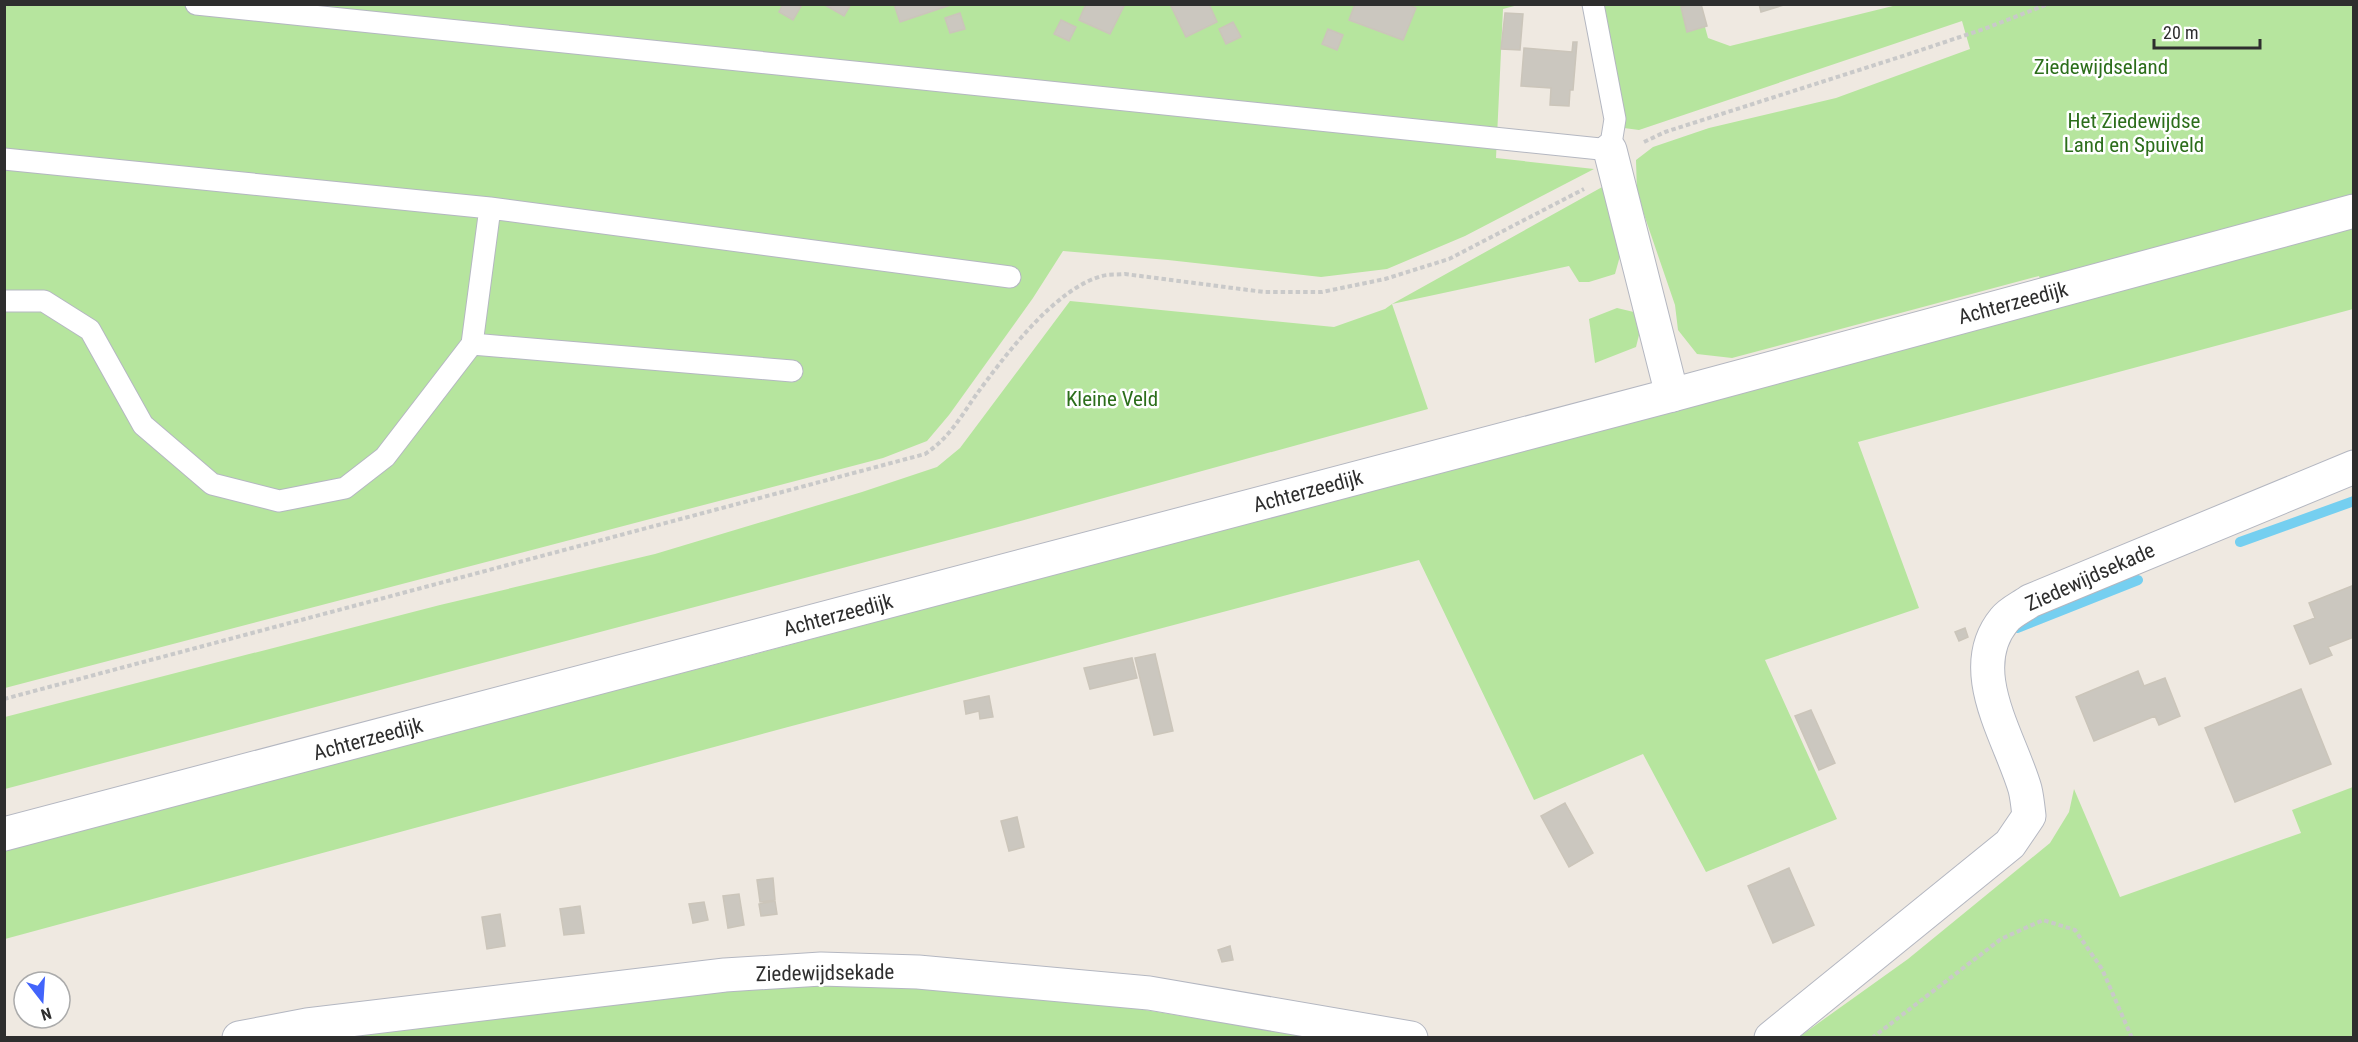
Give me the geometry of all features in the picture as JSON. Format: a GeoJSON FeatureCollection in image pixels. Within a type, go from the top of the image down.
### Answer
{"type":"FeatureCollection","features":[{"type":"Feature","properties":{"kind":"main road"},"geometry":{"type":"LineString","coordinates":[[1612,158],[1671,395]]}},
{"type":"Feature","properties":{"kind":"main road","name":"Achterzeedijk"},"geometry":{"type":"LineString","coordinates":[[4,834],[1671,395],[2354,211]]}},
{"type":"Feature","properties":{"kind":"main road","name":"Ziedewijdsekade"},"geometry":{"type":"LineString","coordinates":[[1771,1038],[2010,844],[2030,816],[2025,790],[1989,692],[1988,663],[1992,637],[2005,618],[2030,601],[2354,467]]}},
{"type":"Feature","properties":{"kind":"main road","name":"Ziedewijdsekade"},"geometry":{"type":"LineString","coordinates":[[238,1038],[307,1025],[725,975],[821,969],[918,972],[1149,993],[1411,1038]]}},
{"type":"Feature","properties":{"kind":"lane"},"geometry":{"type":"LineString","coordinates":[[196,4],[1612,158],[1615,119],[1593,4]]}},
{"type":"Feature","properties":{"kind":"lane"},"geometry":{"type":"LineString","coordinates":[[4,159],[490,208],[1010,277]]}},
{"type":"Feature","properties":{"kind":"lane"},"geometry":{"type":"LineString","coordinates":[[4,301],[44,301],[90,330],[142,425],[212,484],[279,501],[345,488],[386,457],[472,344],[490,208]]}},
{"type":"Feature","properties":{"kind":"lane"},"geometry":{"type":"LineString","coordinates":[[472,344],[792,371]]}},
{"type":"Feature","properties":{"kind":"path"},"geometry":{"type":"LineString","coordinates":[[4,699],[925,454],[942,442],[1002,359],[1030,326],[1061,299],[1102,276],[1125,274],[1264,292],[1322,292],[1385,279],[1449,259],[1590,187],[1612,158],[1665,132],[1984,29],[2048,4]]}},
{"type":"Feature","properties":{"kind":"path"},"geometry":{"type":"LineString","coordinates":[[1872,1038],[2001,939],[2043,920],[2075,930],[2102,969],[2132,1038]]}},
{"type":"Feature","properties":{"kind":"green space"},"geometry":{"type":"Polygon","coordinates":[[[4,5],[1518,5],[1503,9],[1496,158],[1594,169],[1465,236],[1387,269],[1321,277],[1063,251],[1033,298],[949,415],[927,441],[883,458],[5,688],[4,5]]]}},
{"type":"Feature","properties":{"kind":"green space"},"geometry":{"type":"Polygon","coordinates":[[[1603,5],[1699,5],[1708,38],[1730,46],[1897,5],[2353,5],[2353,205],[2045,294],[2039,276],[1732,358],[1697,354],[1678,330],[1675,305],[1637,194],[1636,160],[1653,147],[1709,128],[1836,98],[1970,49],[1962,21],[1639,130],[1624,128],[1603,5]]]}},
{"type":"Feature","properties":{"kind":"green space"},"geometry":{"type":"Polygon","coordinates":[[[1604,186],[1620,256],[1615,274],[1589,282],[1579,282],[1569,266],[1392,304],[1604,186]]]}},
{"type":"Feature","properties":{"kind":"green space"},"geometry":{"type":"Polygon","coordinates":[[[2353,228],[2353,309],[1858,442],[1919,608],[1765,660],[1837,819],[1706,872],[1643,754],[1534,800],[1419,560],[788,727],[5,939],[4,848],[748,656],[2353,228]]]}},
{"type":"Feature","properties":{"kind":"green space","name":"Kleine Veld"},"geometry":{"type":"Polygon","coordinates":[[[1070,301],[1334,327],[1385,309],[1392,304],[1428,409],[1002,526],[5,789],[5,717],[440,605],[655,554],[937,467],[960,448],[1070,301]]]}},
{"type":"Feature","properties":{"kind":"green space"},"geometry":{"type":"Polygon","coordinates":[[[1617,308],[1638,313],[1640,331],[1636,347],[1595,363],[1589,319],[1617,308]]]}},
{"type":"Feature","properties":{"kind":"green space"},"geometry":{"type":"Polygon","coordinates":[[[2353,787],[2353,1037],[1799,1037],[1908,959],[2050,843],[2069,812],[2074,789],[2120,897],[2301,833],[2292,810],[2353,787]]]}},
{"type":"Feature","properties":{"kind":"green space"},"geometry":{"type":"Polygon","coordinates":[[[853,980],[1139,1009],[1311,1037],[325,1038],[588,1003],[853,980]]]}},
{"type":"Feature","properties":{"kind":"building"},"geometry":{"type":"Polygon","coordinates":[[[783,4],[801,6],[793,20],[779,12],[783,4]]]}},
{"type":"Feature","properties":{"kind":"building"},"geometry":{"type":"Polygon","coordinates":[[[823,4],[851,4],[844,16],[823,4]]]}},
{"type":"Feature","properties":{"kind":"building"},"geometry":{"type":"Polygon","coordinates":[[[894,4],[950,4],[951,5],[900,22],[894,4]]]}},
{"type":"Feature","properties":{"kind":"building"},"geometry":{"type":"Polygon","coordinates":[[[1086,4],[1125,4],[1110,34],[1079,20],[1086,4]]]}},
{"type":"Feature","properties":{"kind":"building"},"geometry":{"type":"Polygon","coordinates":[[[1170,4],[1209,4],[1217,22],[1186,37],[1170,4]]]}},
{"type":"Feature","properties":{"kind":"building"},"geometry":{"type":"Polygon","coordinates":[[[1355,4],[1407,4],[1416,8],[1403,40],[1349,20],[1355,4]]]}},
{"type":"Feature","properties":{"kind":"building"},"geometry":{"type":"Polygon","coordinates":[[[1701,4],[1707,26],[1687,32],[1681,7],[1701,4]]]}},
{"type":"Feature","properties":{"kind":"building"},"geometry":{"type":"Polygon","coordinates":[[[1759,4],[1787,4],[1761,12],[1759,4]]]}},
{"type":"Feature","properties":{"kind":"building"},"geometry":{"type":"Polygon","coordinates":[[[960,13],[965,29],[950,33],[945,18],[960,13]]]}},
{"type":"Feature","properties":{"kind":"building"},"geometry":{"type":"Polygon","coordinates":[[[1505,13],[1523,14],[1520,50],[1501,49],[1505,13]]]}},
{"type":"Feature","properties":{"kind":"building"},"geometry":{"type":"Polygon","coordinates":[[[1061,20],[1076,27],[1069,41],[1054,34],[1061,20]]]}},
{"type":"Feature","properties":{"kind":"building"},"geometry":{"type":"Polygon","coordinates":[[[1233,22],[1241,37],[1226,44],[1219,29],[1233,22]]]}},
{"type":"Feature","properties":{"kind":"building"},"geometry":{"type":"Polygon","coordinates":[[[1328,29],[1343,35],[1337,50],[1322,44],[1328,29]]]}},
{"type":"Feature","properties":{"kind":"building"},"geometry":{"type":"Polygon","coordinates":[[[1573,42],[1577,42],[1573,90],[1570,90],[1569,106],[1550,105],[1551,88],[1521,86],[1524,48],[1572,52],[1573,42]]]}},
{"type":"Feature","properties":{"kind":"building"},"geometry":{"type":"Polygon","coordinates":[[[2354,585],[2354,637],[2328,647],[2332,655],[2310,664],[2294,626],[2315,618],[2309,603],[2354,585]]]}},
{"type":"Feature","properties":{"kind":"building"},"geometry":{"type":"Polygon","coordinates":[[[1965,628],[1968,637],[1959,641],[1955,632],[1965,628]]]}},
{"type":"Feature","properties":{"kind":"building"},"geometry":{"type":"Polygon","coordinates":[[[1155,654],[1173,731],[1154,735],[1135,658],[1155,654]]]}},
{"type":"Feature","properties":{"kind":"building"},"geometry":{"type":"Polygon","coordinates":[[[1132,658],[1137,678],[1090,689],[1084,668],[1132,658]]]}},
{"type":"Feature","properties":{"kind":"building"},"geometry":{"type":"Polygon","coordinates":[[[2138,671],[2144,686],[2165,678],[2180,716],[2159,725],[2155,716],[2094,741],[2076,697],[2138,671]]]}},
{"type":"Feature","properties":{"kind":"building"},"geometry":{"type":"Polygon","coordinates":[[[2301,689],[2331,764],[2235,802],[2205,728],[2301,689]]]}},
{"type":"Feature","properties":{"kind":"building"},"geometry":{"type":"Polygon","coordinates":[[[989,696],[993,717],[980,719],[979,711],[966,714],[964,701],[989,696]]]}},
{"type":"Feature","properties":{"kind":"building"},"geometry":{"type":"Polygon","coordinates":[[[1811,710],[1835,763],[1819,770],[1795,716],[1811,710]]]}},
{"type":"Feature","properties":{"kind":"building"},"geometry":{"type":"Polygon","coordinates":[[[1565,803],[1593,853],[1569,867],[1541,816],[1565,803]]]}},
{"type":"Feature","properties":{"kind":"building"},"geometry":{"type":"Polygon","coordinates":[[[1017,817],[1024,847],[1009,851],[1001,821],[1017,817]]]}},
{"type":"Feature","properties":{"kind":"building"},"geometry":{"type":"Polygon","coordinates":[[[1789,868],[1814,925],[1773,943],[1748,886],[1789,868]]]}},
{"type":"Feature","properties":{"kind":"building"},"geometry":{"type":"Polygon","coordinates":[[[773,878],[775,900],[760,902],[757,880],[773,878]]]}},
{"type":"Feature","properties":{"kind":"building"},"geometry":{"type":"Polygon","coordinates":[[[739,894],[744,925],[728,928],[723,896],[739,894]]]}},
{"type":"Feature","properties":{"kind":"building"},"geometry":{"type":"Polygon","coordinates":[[[775,901],[777,914],[761,916],[759,904],[775,901]]]}},
{"type":"Feature","properties":{"kind":"building"},"geometry":{"type":"Polygon","coordinates":[[[704,902],[708,920],[693,923],[689,904],[704,902]]]}},
{"type":"Feature","properties":{"kind":"building"},"geometry":{"type":"Polygon","coordinates":[[[580,906],[584,933],[564,935],[560,909],[580,906]]]}},
{"type":"Feature","properties":{"kind":"building"},"geometry":{"type":"Polygon","coordinates":[[[500,914],[505,946],[487,949],[482,917],[500,914]]]}},
{"type":"Feature","properties":{"kind":"building"},"geometry":{"type":"Polygon","coordinates":[[[1230,946],[1233,960],[1222,962],[1218,950],[1230,946]]]}},
{"type":"Feature","properties":{"kind":"waterway"},"geometry":{"type":"LineString","coordinates":[[2240,542],[2354,501]]}},
{"type":"Feature","properties":{"kind":"waterway"},"geometry":{"type":"LineString","coordinates":[[2017,628],[2138,580]]}},
{"type":"Feature","properties":{"kind":"park label","name":"Ziedewijdseland"},"geometry":{"type":"Point","coordinates":[2101,67]}},
{"type":"Feature","properties":{"kind":"park label","name":"Het Ziedewijdse Land en Spuiveld"},"geometry":{"type":"Point","coordinates":[2134,133]}}]}
